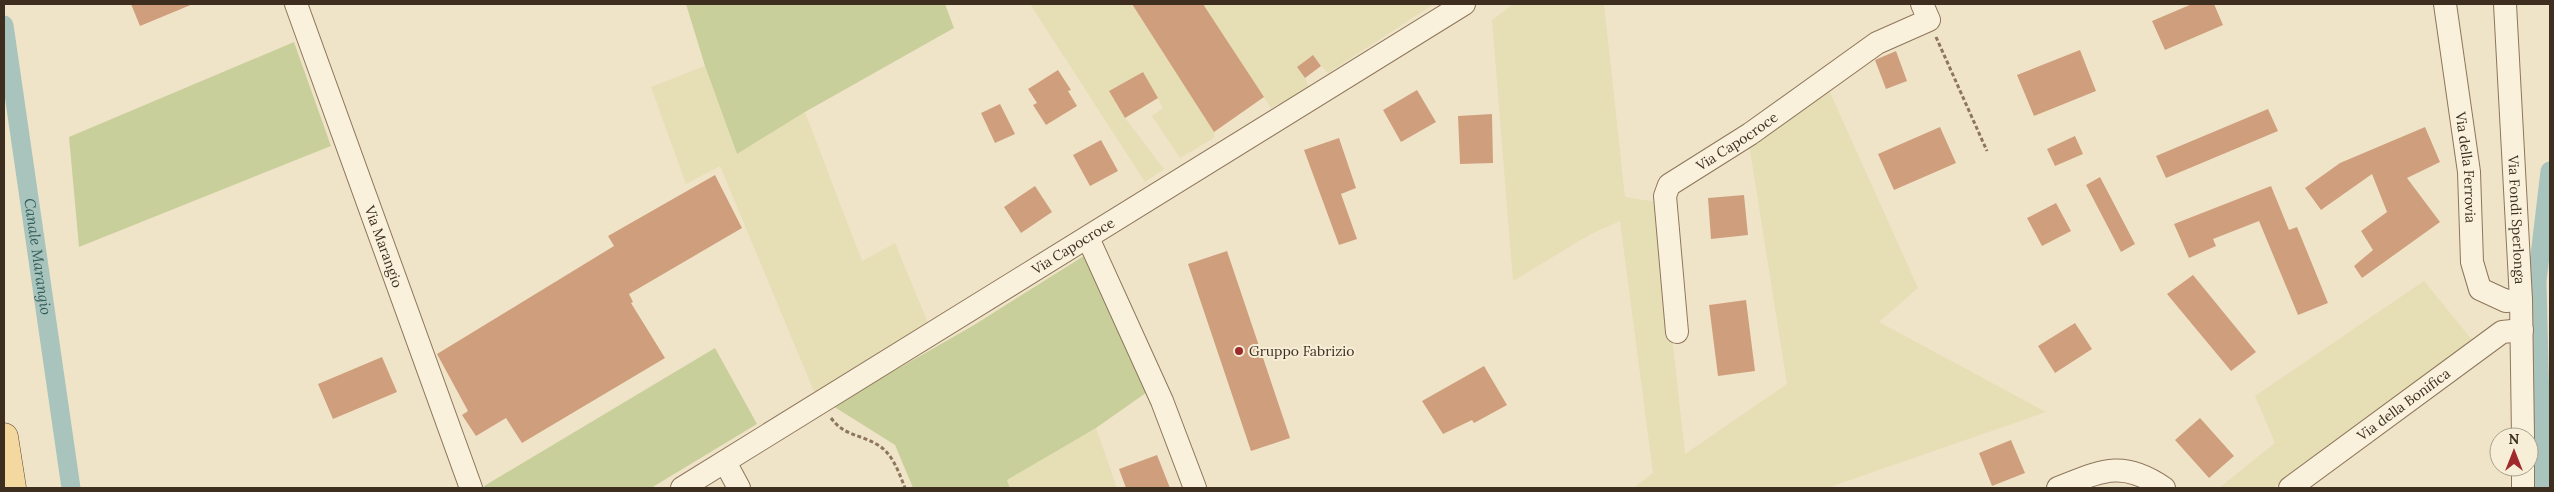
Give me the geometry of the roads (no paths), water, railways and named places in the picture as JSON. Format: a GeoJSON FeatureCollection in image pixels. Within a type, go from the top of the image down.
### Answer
{"type":"FeatureCollection","features":[{"type":"Feature","properties":{"kind":"street","name":"Via Marangio"},"geometry":{"type":"LineString","coordinates":[[296,4],[471,488]]}},
{"type":"Feature","properties":{"kind":"street","name":"Via Capocroce"},"geometry":{"type":"LineString","coordinates":[[682,488],[1464,4]]}},
{"type":"Feature","properties":{"kind":"street","name":"Via della Ferrovia"},"geometry":{"type":"LineString","coordinates":[[2445,4],[2469,172],[2472,262],[2480,289],[2506,301],[2521,300]]}},
{"type":"Feature","properties":{"kind":"street","name":"Via Fondi Sperlonga"},"geometry":{"type":"LineString","coordinates":[[2505,4],[2521,300],[2523,427]]}},
{"type":"Feature","properties":{"kind":"street","name":"Via Capocroce"},"geometry":{"type":"LineString","coordinates":[[1677,332],[1665,196],[1669,185],[1750,134],[1877,43],[1925,12]]}},
{"type":"Feature","properties":{"kind":"street"},"geometry":{"type":"LineString","coordinates":[[1088,238],[1162,401],[1195,488]]}},
{"type":"Feature","properties":{"kind":"street","name":"Via della Bonifica"},"geometry":{"type":"LineString","coordinates":[[2290,488],[2502,332],[2522,330]]}},
{"type":"Feature","properties":{"kind":"street"},"geometry":{"type":"LineString","coordinates":[[725,462],[739,488]]}},
{"type":"Feature","properties":{"kind":"street"},"geometry":{"type":"LineString","coordinates":[[2058,488],[2104,470],[2124,469],[2147,476],[2164,488]]}},
{"type":"Feature","properties":{"kind":"waterway","name":"Canale Marangio"},"geometry":{"type":"LineString","coordinates":[[4,25],[71,488]]}},
{"type":"Feature","properties":{"kind":"waterway"},"geometry":{"type":"LineString","coordinates":[[2542,488],[2537,281],[2550,171]]}},
{"type":"Feature","properties":{"kind":"place","name":"Gruppo Fabrizio"},"geometry":{"type":"Point","coordinates":[1239,351]}}]}
